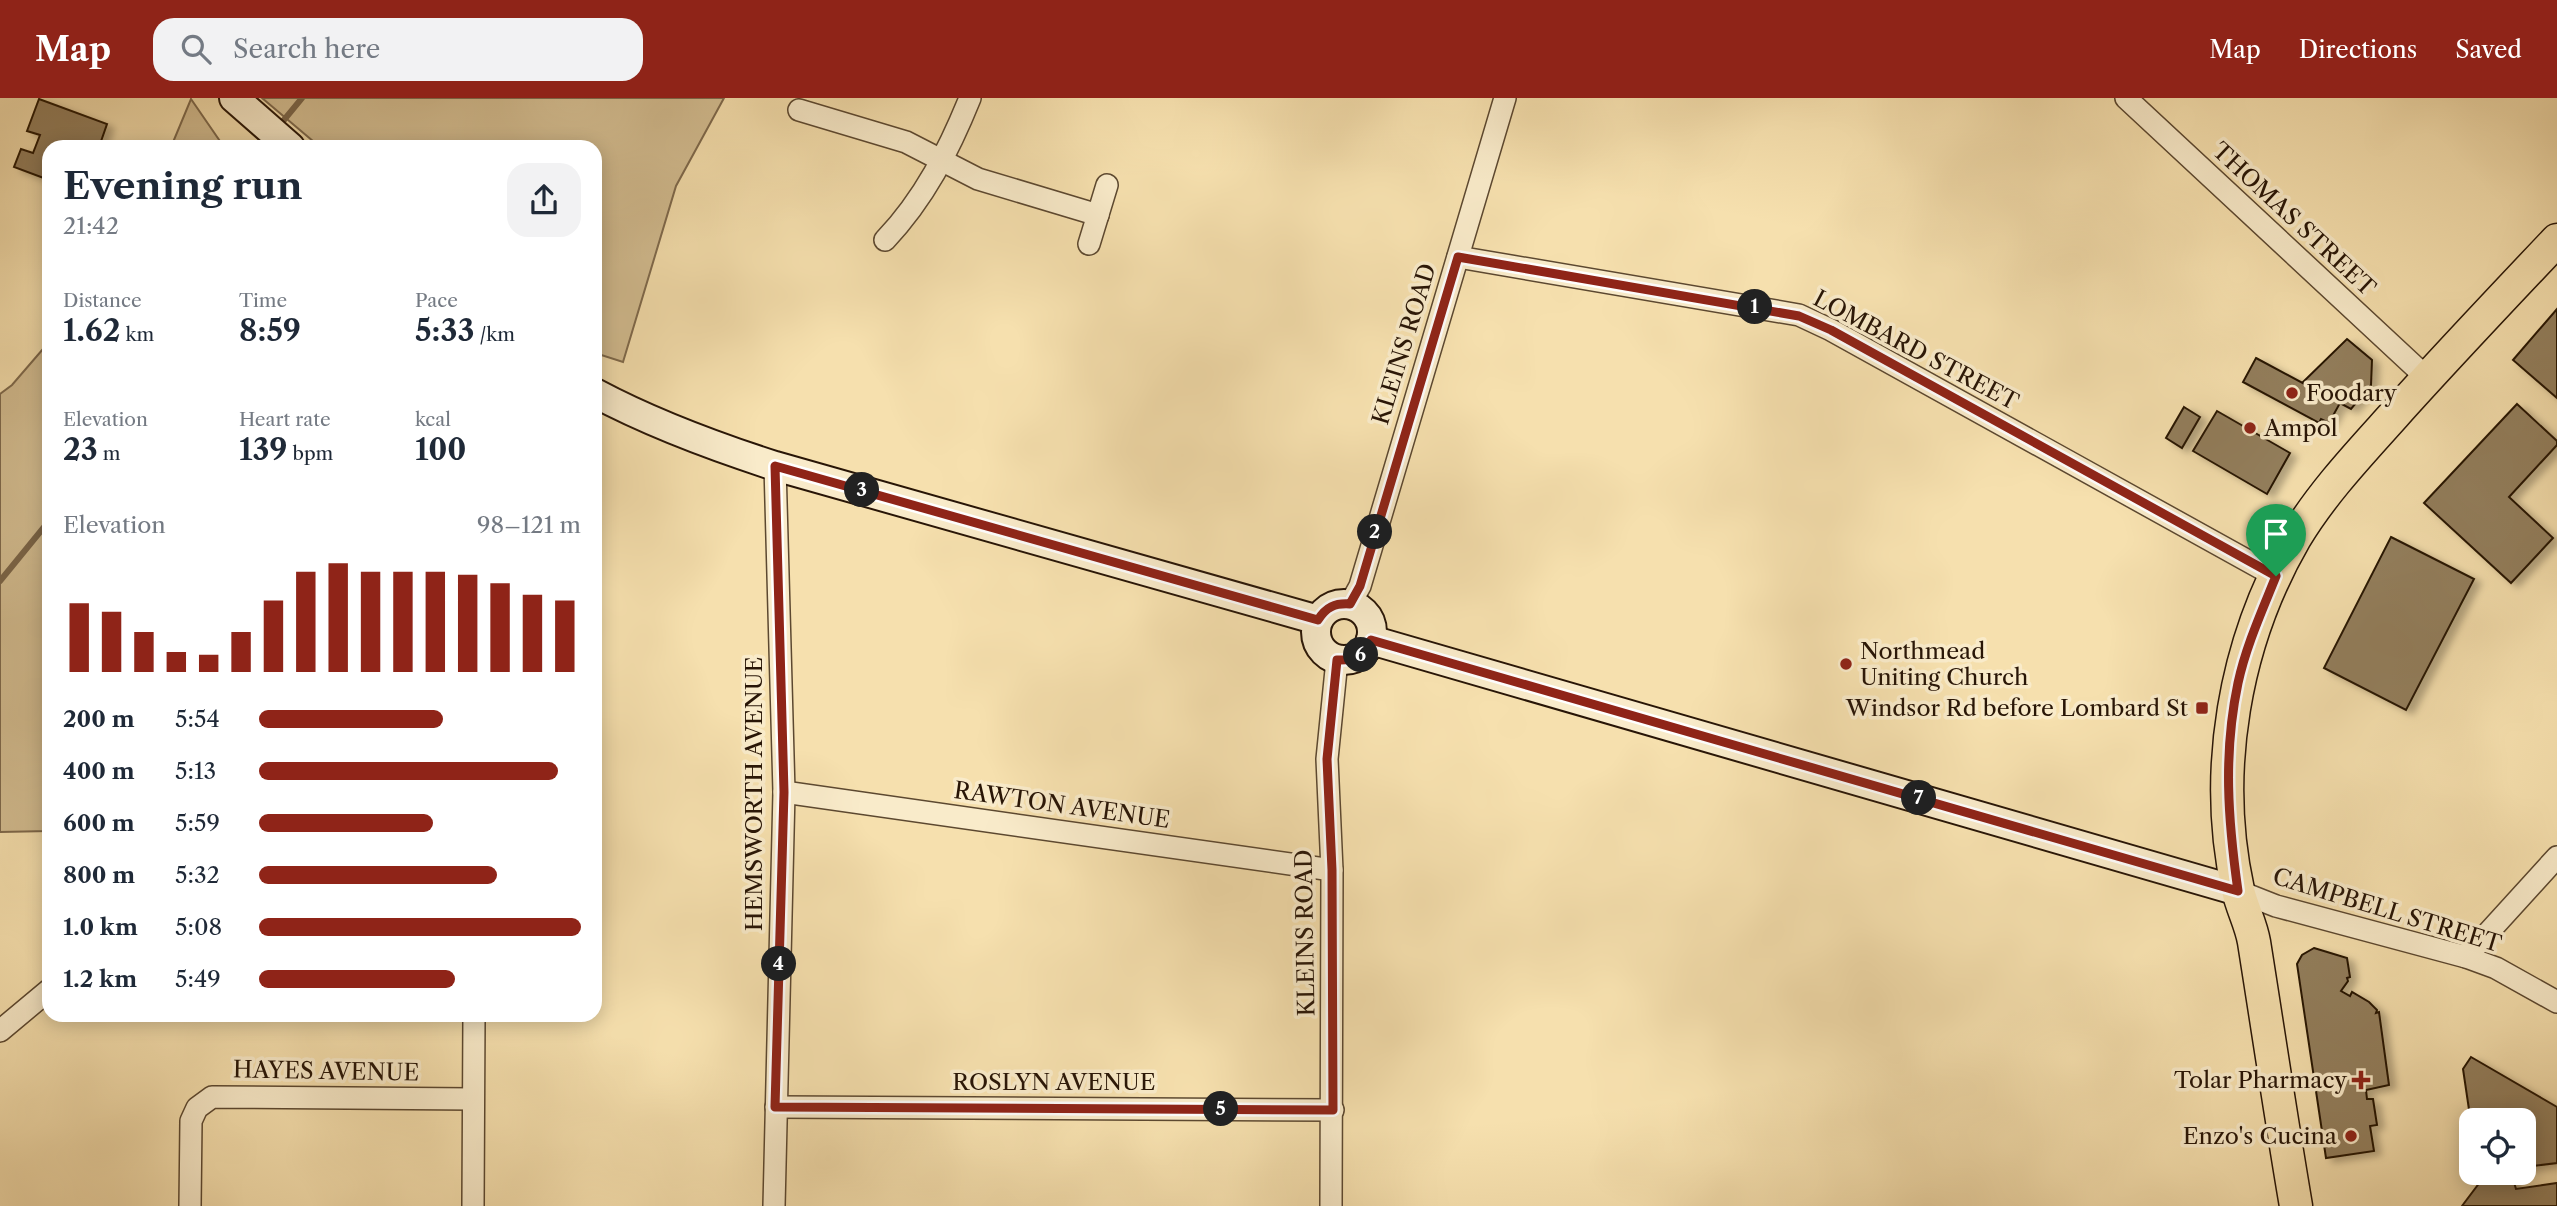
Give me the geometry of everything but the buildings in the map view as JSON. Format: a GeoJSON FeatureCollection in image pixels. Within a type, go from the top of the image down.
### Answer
{"type":"FeatureCollection","features":[{"type":"Feature","properties":{"kind":"main road"},"geometry":{"type":"LineString","coordinates":[[2276,1206],[2235,934],[2238,891],[2228,814],[2228,757],[2238,682],[2255,627],[2276,576],[2296,538],[2336,480],[2427,378],[2557,240]]}},
{"type":"Feature","properties":{"kind":"main road"},"geometry":{"type":"LineString","coordinates":[[2238,891],[2253,935],[2296,1206]]}},
{"type":"Feature","properties":{"kind":"street"},"geometry":{"type":"LineString","coordinates":[[234,98],[282,140]]}},
{"type":"Feature","properties":{"kind":"street"},"geometry":{"type":"LineString","coordinates":[[885,240],[910,211],[942,162],[970,98]]}},
{"type":"Feature","properties":{"kind":"street","name":"KLEINS ROAD"},"geometry":{"type":"LineString","coordinates":[[1350,604],[1360,586],[1505,98]]}},
{"type":"Feature","properties":{"kind":"street","name":"THOMAS STREET"},"geometry":{"type":"LineString","coordinates":[[2126,98],[2427,378]]}},
{"type":"Feature","properties":{"kind":"street"},"geometry":{"type":"LineString","coordinates":[[799,110],[906,142],[978,179],[1098,215]]}},
{"type":"Feature","properties":{"kind":"street"},"geometry":{"type":"LineString","coordinates":[[1089,244],[1107,185]]}},
{"type":"Feature","properties":{"kind":"street","name":"LOMBARD STREET"},"geometry":{"type":"LineString","coordinates":[[1458,257],[1799,316],[1842,337],[2276,576]]}},
{"type":"Feature","properties":{"kind":"street"},"geometry":{"type":"LineString","coordinates":[[602,396],[679,433],[775,466],[1318,620]]}},
{"type":"Feature","properties":{"kind":"street","name":"HEMSWORTH AVENUE"},"geometry":{"type":"LineString","coordinates":[[774,1206],[784,792],[775,466]]}},
{"type":"Feature","properties":{"kind":"street"},"geometry":{"type":"LineString","coordinates":[[1350,604],[1366,614],[1373,631],[1371,640],[1362,654],[1354,659],[1337,660],[1329,657],[1315,636],[1318,620],[1328,608],[1350,604]]}},
{"type":"Feature","properties":{"kind":"street"},"geometry":{"type":"LineString","coordinates":[[1371,640],[2238,891]]}},
{"type":"Feature","properties":{"kind":"street","name":"KLEINS ROAD"},"geometry":{"type":"LineString","coordinates":[[1331,1206],[1332,870],[1327,759],[1337,660]]}},
{"type":"Feature","properties":{"kind":"street","name":"RAWTON AVENUE"},"geometry":{"type":"LineString","coordinates":[[784,792],[1332,870]]}},
{"type":"Feature","properties":{"kind":"street"},"geometry":{"type":"LineString","coordinates":[[2466,957],[2557,857]]}},
{"type":"Feature","properties":{"kind":"street","name":"CAMPBELL STREET"},"geometry":{"type":"LineString","coordinates":[[2238,891],[2276,906],[2466,957],[2496,968],[2557,1002]]}},
{"type":"Feature","properties":{"kind":"street"},"geometry":{"type":"LineString","coordinates":[[0,1031],[42,996]]}},
{"type":"Feature","properties":{"kind":"street"},"geometry":{"type":"LineString","coordinates":[[473,1206],[474,1022]]}},
{"type":"Feature","properties":{"kind":"street","name":"HAYES AVENUE"},"geometry":{"type":"LineString","coordinates":[[190,1206],[191,1121],[201,1104],[212,1097],[473,1099]]}},
{"type":"Feature","properties":{"kind":"street","name":"ROSLYN AVENUE"},"geometry":{"type":"LineString","coordinates":[[775,1107],[1333,1110]]}},
{"type":"Feature","properties":{"kind":"shaded area"},"geometry":{"type":"Polygon","coordinates":[[[262,98],[724,98],[676,186],[623,362],[602,355],[602,140],[312,140],[262,98]]]}},
{"type":"Feature","properties":{"kind":"shaded area"},"geometry":{"type":"Polygon","coordinates":[[[191,99],[219,140],[174,140],[191,99]]]}},
{"type":"Feature","properties":{"kind":"shaded area"},"geometry":{"type":"Polygon","coordinates":[[[42,350],[42,831],[0,832],[0,394],[12,385],[42,350]]]}},
{"type":"Feature","properties":{"kind":"waterway"},"geometry":{"type":"LineString","coordinates":[[279,126],[302,98]]}},
{"type":"Feature","properties":{"kind":"waterway"},"geometry":{"type":"LineString","coordinates":[[0,581],[42,530]]}},
{"type":"Feature","properties":{"kind":"place","name":"Foodary"},"geometry":{"type":"Point","coordinates":[2292,393]}},
{"type":"Feature","properties":{"kind":"place","name":"Ampol"},"geometry":{"type":"Point","coordinates":[2250,428]}},
{"type":"Feature","properties":{"kind":"place","name":"Northmead Uniting Church"},"geometry":{"type":"Point","coordinates":[1846,664]}},
{"type":"Feature","properties":{"kind":"place","name":"Windsor Rd before Lombard St"},"geometry":{"type":"Point","coordinates":[2202,708]}},
{"type":"Feature","properties":{"kind":"place","name":"Tolar Pharmacy"},"geometry":{"type":"Point","coordinates":[2361,1080]}},
{"type":"Feature","properties":{"kind":"place","name":"Enzo's Cucina"},"geometry":{"type":"Point","coordinates":[2351,1136]}},
{"type":"Feature","properties":{"kind":"route"},"geometry":{"type":"LineString","coordinates":[[1458,257],[1728,305],[1761,307],[1799,316],[1831,330],[2276,576],[2255,627],[2238,682],[2228,757],[2228,814],[2238,891],[1371,640],[1368,648],[1354,659],[1337,660],[1327,759],[1332,870],[1333,1110],[775,1107],[784,792],[775,466],[1318,620],[1328,608],[1343,603],[1350,604],[1360,586],[1458,257]]}}]}
